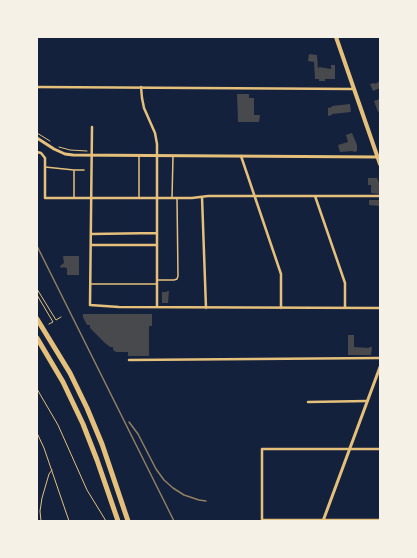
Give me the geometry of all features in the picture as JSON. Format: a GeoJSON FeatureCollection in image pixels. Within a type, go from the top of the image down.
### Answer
{"type":"FeatureCollection","features":[{"type":"Feature","properties":{"kind":"highway"},"geometry":{"type":"LineString","coordinates":[[37,319],[70,373],[87,408],[102,444],[129,521]]}},
{"type":"Feature","properties":{"kind":"highway"},"geometry":{"type":"LineString","coordinates":[[37,338],[63,382],[80,417],[92,445],[118,521]]}},
{"type":"Feature","properties":{"kind":"main road"},"geometry":{"type":"LineString","coordinates":[[336,37],[380,164]]}},
{"type":"Feature","properties":{"kind":"street"},"geometry":{"type":"LineString","coordinates":[[37,87],[354,89]]}},
{"type":"Feature","properties":{"kind":"street"},"geometry":{"type":"LineString","coordinates":[[141,87],[144,108],[156,137],[157,307]]}},
{"type":"Feature","properties":{"kind":"street"},"geometry":{"type":"LineString","coordinates":[[92,127],[90,305],[119,307],[206,308],[380,308]]}},
{"type":"Feature","properties":{"kind":"street"},"geometry":{"type":"LineString","coordinates":[[37,138],[65,154],[139,156],[378,157]]}},
{"type":"Feature","properties":{"kind":"street"},"geometry":{"type":"LineString","coordinates":[[37,152],[44,156],[46,198],[380,196]]}},
{"type":"Feature","properties":{"kind":"street"},"geometry":{"type":"LineString","coordinates":[[241,156],[282,274],[281,308]]}},
{"type":"Feature","properties":{"kind":"street"},"geometry":{"type":"LineString","coordinates":[[315,196],[345,283],[345,308]]}},
{"type":"Feature","properties":{"kind":"street"},"geometry":{"type":"LineString","coordinates":[[202,197],[206,308]]}},
{"type":"Feature","properties":{"kind":"street"},"geometry":{"type":"LineString","coordinates":[[91,234],[157,233]]}},
{"type":"Feature","properties":{"kind":"street"},"geometry":{"type":"LineString","coordinates":[[91,245],[157,245]]}},
{"type":"Feature","properties":{"kind":"street"},"geometry":{"type":"LineString","coordinates":[[128,360],[380,358]]}},
{"type":"Feature","properties":{"kind":"street"},"geometry":{"type":"LineString","coordinates":[[323,520],[380,367]]}},
{"type":"Feature","properties":{"kind":"street"},"geometry":{"type":"LineString","coordinates":[[308,402],[367,401]]}},
{"type":"Feature","properties":{"kind":"street"},"geometry":{"type":"LineString","coordinates":[[380,449],[262,449],[262,520],[380,520]]}},
{"type":"Feature","properties":{"kind":"lane"},"geometry":{"type":"LineString","coordinates":[[139,156],[139,198]]}},
{"type":"Feature","properties":{"kind":"lane"},"geometry":{"type":"LineString","coordinates":[[172,198],[173,156]]}},
{"type":"Feature","properties":{"kind":"lane"},"geometry":{"type":"LineString","coordinates":[[45,167],[84,170]]}},
{"type":"Feature","properties":{"kind":"lane"},"geometry":{"type":"LineString","coordinates":[[74,170],[74,198]]}},
{"type":"Feature","properties":{"kind":"lane"},"geometry":{"type":"LineString","coordinates":[[157,280],[174,280],[177,279],[178,276],[178,198]]}},
{"type":"Feature","properties":{"kind":"lane"},"geometry":{"type":"LineString","coordinates":[[91,284],[157,284]]}},
{"type":"Feature","properties":{"kind":"path"},"geometry":{"type":"LineString","coordinates":[[37,133],[51,142]]}},
{"type":"Feature","properties":{"kind":"path"},"geometry":{"type":"LineString","coordinates":[[56,146],[70,150],[87,151]]}},
{"type":"Feature","properties":{"kind":"path"},"geometry":{"type":"LineString","coordinates":[[37,289],[56,320],[61,317]]}},
{"type":"Feature","properties":{"kind":"path"},"geometry":{"type":"LineString","coordinates":[[37,295],[53,322],[49,324]]}},
{"type":"Feature","properties":{"kind":"path"},"geometry":{"type":"LineString","coordinates":[[37,389],[58,425],[87,490],[106,521]]}},
{"type":"Feature","properties":{"kind":"path"},"geometry":{"type":"LineString","coordinates":[[37,433],[44,448],[69,521]]}},
{"type":"Feature","properties":{"kind":"path"},"geometry":{"type":"LineString","coordinates":[[41,521],[40,511],[42,498],[49,474],[52,470]]}},
{"type":"Feature","properties":{"kind":"building"},"geometry":{"type":"Polygon","coordinates":[[[309,54],[317,55],[318,69],[319,67],[331,69],[331,65],[335,65],[335,79],[325,79],[325,81],[319,81],[319,79],[315,79],[314,62],[308,61],[309,54]]]}},
{"type":"Feature","properties":{"kind":"building"},"geometry":{"type":"Polygon","coordinates":[[[380,81],[380,88],[373,91],[370,84],[375,84],[380,81]]]}},
{"type":"Feature","properties":{"kind":"building"},"geometry":{"type":"Polygon","coordinates":[[[237,94],[249,94],[249,98],[254,98],[254,115],[260,115],[259,122],[238,122],[237,94]]]}},
{"type":"Feature","properties":{"kind":"building"},"geometry":{"type":"Polygon","coordinates":[[[380,99],[380,111],[378,112],[374,101],[380,99]]]}},
{"type":"Feature","properties":{"kind":"building"},"geometry":{"type":"Polygon","coordinates":[[[350,104],[351,112],[332,114],[328,116],[328,108],[332,106],[350,104]]]}},
{"type":"Feature","properties":{"kind":"building"},"geometry":{"type":"Polygon","coordinates":[[[352,133],[357,145],[357,151],[340,152],[338,145],[348,142],[346,135],[352,133]]]}},
{"type":"Feature","properties":{"kind":"building"},"geometry":{"type":"Polygon","coordinates":[[[368,178],[377,178],[380,185],[380,194],[371,193],[371,185],[368,185],[368,178]]]}},
{"type":"Feature","properties":{"kind":"building"},"geometry":{"type":"Polygon","coordinates":[[[369,200],[380,200],[380,206],[369,205],[369,200]]]}},
{"type":"Feature","properties":{"kind":"building"},"geometry":{"type":"Polygon","coordinates":[[[63,256],[79,256],[79,275],[67,275],[67,268],[61,268],[60,266],[64,263],[63,256]]]}},
{"type":"Feature","properties":{"kind":"building"},"geometry":{"type":"Polygon","coordinates":[[[169,291],[168,303],[162,303],[162,292],[169,291]]]}},
{"type":"Feature","properties":{"kind":"building"},"geometry":{"type":"Polygon","coordinates":[[[83,314],[152,314],[152,326],[149,326],[149,356],[128,356],[128,352],[116,352],[113,350],[113,347],[110,347],[105,343],[90,328],[90,325],[87,325],[83,314]]]}},
{"type":"Feature","properties":{"kind":"building"},"geometry":{"type":"Polygon","coordinates":[[[348,335],[354,335],[354,347],[372,347],[371,355],[348,355],[348,335]]]}},
{"type":"Feature","properties":{"kind":"railway"},"geometry":{"type":"LineString","coordinates":[[37,246],[174,521]]}},
{"type":"Feature","properties":{"kind":"railway"},"geometry":{"type":"LineString","coordinates":[[129,422],[138,434],[156,469],[164,480],[184,495],[206,501]]}}]}
